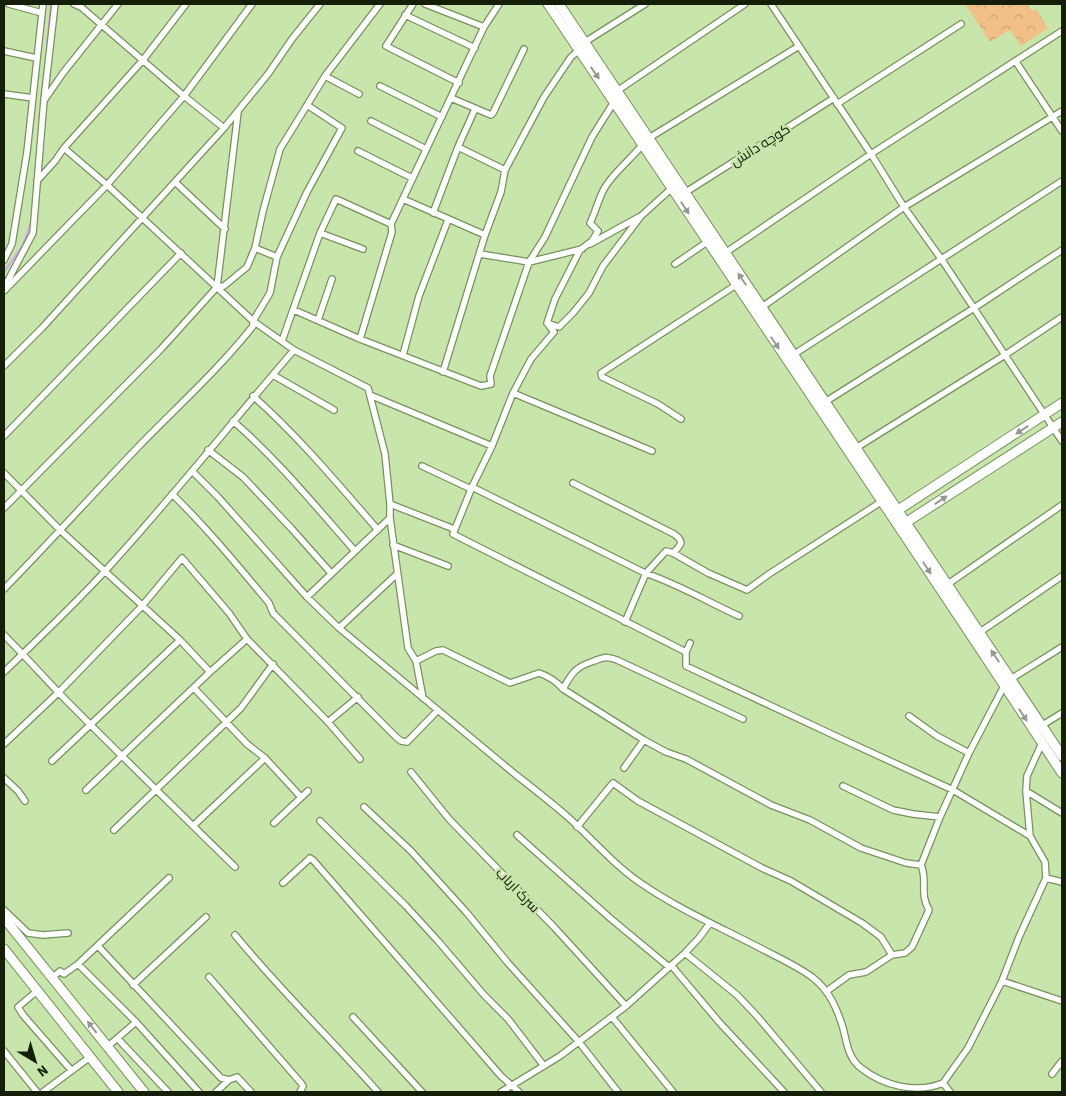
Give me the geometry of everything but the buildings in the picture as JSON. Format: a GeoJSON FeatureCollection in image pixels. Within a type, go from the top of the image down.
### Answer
{"type":"FeatureCollection","features":[{"type":"Feature","properties":{"kind":"main road"},"geometry":{"type":"LineString","coordinates":[[548,4],[614,102],[686,192],[856,448],[886,499]]}},
{"type":"Feature","properties":{"kind":"main road"},"geometry":{"type":"LineString","coordinates":[[558,4],[617,91],[672,188],[707,242],[895,512],[1004,686],[1062,773]]}},
{"type":"Feature","properties":{"kind":"main road"},"geometry":{"type":"LineString","coordinates":[[895,512],[1062,403]]}},
{"type":"Feature","properties":{"kind":"main road"},"geometry":{"type":"LineString","coordinates":[[903,525],[1058,424]]}},
{"type":"Feature","properties":{"kind":"main road"},"geometry":{"type":"LineString","coordinates":[[903,525],[948,584],[1062,756]]}},
{"type":"Feature","properties":{"kind":"main road"},"geometry":{"type":"LineString","coordinates":[[4,918],[144,1092]]}},
{"type":"Feature","properties":{"kind":"main road"},"geometry":{"type":"LineString","coordinates":[[5,954],[38,991],[118,1092]]}},
{"type":"Feature","properties":{"kind":"street"},"geometry":{"type":"LineString","coordinates":[[9,4],[42,13]]}},
{"type":"Feature","properties":{"kind":"street"},"geometry":{"type":"LineString","coordinates":[[4,260],[12,244],[27,152],[43,4]]}},
{"type":"Feature","properties":{"kind":"street"},"geometry":{"type":"LineString","coordinates":[[4,290],[33,233],[44,100],[55,4]]}},
{"type":"Feature","properties":{"kind":"street"},"geometry":{"type":"LineString","coordinates":[[74,4],[81,7],[101,26],[224,128]]}},
{"type":"Feature","properties":{"kind":"street"},"geometry":{"type":"LineString","coordinates":[[44,100],[118,4]]}},
{"type":"Feature","properties":{"kind":"street"},"geometry":{"type":"LineString","coordinates":[[37,181],[143,60],[186,4]]}},
{"type":"Feature","properties":{"kind":"street"},"geometry":{"type":"LineString","coordinates":[[4,290],[107,185],[184,96],[252,4]]}},
{"type":"Feature","properties":{"kind":"street"},"geometry":{"type":"LineString","coordinates":[[4,366],[48,322],[238,112],[320,4]]}},
{"type":"Feature","properties":{"kind":"street"},"geometry":{"type":"LineString","coordinates":[[217,287],[224,286],[247,267],[255,248],[263,210],[280,149],[325,76],[380,4]]}},
{"type":"Feature","properties":{"kind":"street"},"geometry":{"type":"LineString","coordinates":[[413,4],[386,46],[459,82]]}},
{"type":"Feature","properties":{"kind":"street"},"geometry":{"type":"LineString","coordinates":[[426,4],[484,27]]}},
{"type":"Feature","properties":{"kind":"street"},"geometry":{"type":"LineString","coordinates":[[360,338],[392,232],[391,224],[484,27],[499,4]]}},
{"type":"Feature","properties":{"kind":"street"},"geometry":{"type":"LineString","coordinates":[[585,42],[646,4]]}},
{"type":"Feature","properties":{"kind":"street"},"geometry":{"type":"LineString","coordinates":[[617,91],[745,4]]}},
{"type":"Feature","properties":{"kind":"street"},"geometry":{"type":"LineString","coordinates":[[771,4],[904,207],[942,260],[1046,415],[1058,424],[1062,441]]}},
{"type":"Feature","properties":{"kind":"street"},"geometry":{"type":"LineString","coordinates":[[405,15],[475,48]]}},
{"type":"Feature","properties":{"kind":"street","name":"کوچه دانش"},"geometry":{"type":"LineString","coordinates":[[686,192],[961,24]]}},
{"type":"Feature","properties":{"kind":"street"},"geometry":{"type":"LineString","coordinates":[[725,253],[871,154],[1016,62],[1062,30]]}},
{"type":"Feature","properties":{"kind":"street"},"geometry":{"type":"LineString","coordinates":[[547,323],[555,299],[580,250],[592,241],[598,231],[590,223],[597,210],[604,189],[615,173],[630,160],[646,141],[798,46]]}},
{"type":"Feature","properties":{"kind":"street"},"geometry":{"type":"LineString","coordinates":[[451,98],[489,115],[493,113],[524,49]]}},
{"type":"Feature","properties":{"kind":"street"},"geometry":{"type":"LineString","coordinates":[[443,372],[485,235],[501,192],[505,170],[544,97],[571,57],[579,50]]}},
{"type":"Feature","properties":{"kind":"street"},"geometry":{"type":"LineString","coordinates":[[4,51],[36,58]]}},
{"type":"Feature","properties":{"kind":"street"},"geometry":{"type":"LineString","coordinates":[[1016,62],[1062,131]]}},
{"type":"Feature","properties":{"kind":"street"},"geometry":{"type":"LineString","coordinates":[[325,76],[359,94]]}},
{"type":"Feature","properties":{"kind":"street"},"geometry":{"type":"LineString","coordinates":[[380,86],[442,117]]}},
{"type":"Feature","properties":{"kind":"street"},"geometry":{"type":"LineString","coordinates":[[4,94],[32,98]]}},
{"type":"Feature","properties":{"kind":"street"},"geometry":{"type":"LineString","coordinates":[[294,310],[443,372],[481,386],[491,384],[490,376],[529,262],[545,238],[592,137],[614,102]]}},
{"type":"Feature","properties":{"kind":"street"},"geometry":{"type":"LineString","coordinates":[[4,589],[233,352],[253,326],[253,321],[270,293],[277,257],[306,192],[342,128],[307,105]]}},
{"type":"Feature","properties":{"kind":"street"},"geometry":{"type":"LineString","coordinates":[[433,213],[458,147],[476,109]]}},
{"type":"Feature","properties":{"kind":"street"},"geometry":{"type":"LineString","coordinates":[[762,307],[904,207],[1062,111]]}},
{"type":"Feature","properties":{"kind":"street"},"geometry":{"type":"LineString","coordinates":[[4,508],[162,349],[217,287],[238,112]]}},
{"type":"Feature","properties":{"kind":"street"},"geometry":{"type":"LineString","coordinates":[[371,121],[426,149]]}},
{"type":"Feature","properties":{"kind":"street"},"geometry":{"type":"LineString","coordinates":[[458,147],[505,170]]}},
{"type":"Feature","properties":{"kind":"street"},"geometry":{"type":"LineString","coordinates":[[64,148],[182,253],[253,321],[294,350],[368,388],[385,454],[393,544],[408,648],[416,661],[423,698]]}},
{"type":"Feature","properties":{"kind":"street"},"geometry":{"type":"LineString","coordinates":[[358,151],[412,178]]}},
{"type":"Feature","properties":{"kind":"street"},"geometry":{"type":"LineString","coordinates":[[793,355],[1062,181]]}},
{"type":"Feature","properties":{"kind":"street"},"geometry":{"type":"LineString","coordinates":[[175,182],[225,229]]}},
{"type":"Feature","properties":{"kind":"street"},"geometry":{"type":"LineString","coordinates":[[547,323],[559,327],[573,313],[589,292],[603,266],[641,216],[672,188]]}},
{"type":"Feature","properties":{"kind":"street"},"geometry":{"type":"LineString","coordinates":[[282,341],[320,233],[336,199],[391,224]]}},
{"type":"Feature","properties":{"kind":"street"},"geometry":{"type":"LineString","coordinates":[[403,199],[485,235]]}},
{"type":"Feature","properties":{"kind":"street"},"geometry":{"type":"LineString","coordinates":[[480,254],[529,262],[580,250],[641,216]]}},
{"type":"Feature","properties":{"kind":"street"},"geometry":{"type":"LineString","coordinates":[[403,355],[419,296],[448,220]]}},
{"type":"Feature","properties":{"kind":"street"},"geometry":{"type":"LineString","coordinates":[[320,233],[363,249]]}},
{"type":"Feature","properties":{"kind":"street"},"geometry":{"type":"LineString","coordinates":[[674,264],[707,242]]}},
{"type":"Feature","properties":{"kind":"street"},"geometry":{"type":"LineString","coordinates":[[255,248],[277,257]]}},
{"type":"Feature","properties":{"kind":"street"},"geometry":{"type":"LineString","coordinates":[[825,402],[1062,250]]}},
{"type":"Feature","properties":{"kind":"street"},"geometry":{"type":"LineString","coordinates":[[4,436],[182,253]]}},
{"type":"Feature","properties":{"kind":"street"},"geometry":{"type":"LineString","coordinates":[[318,320],[332,279]]}},
{"type":"Feature","properties":{"kind":"street"},"geometry":{"type":"LineString","coordinates":[[681,419],[658,404],[602,376],[601,373],[736,285]]}},
{"type":"Feature","properties":{"kind":"street"},"geometry":{"type":"LineString","coordinates":[[856,448],[1062,317]]}},
{"type":"Feature","properties":{"kind":"street"},"geometry":{"type":"LineString","coordinates":[[547,323],[554,332],[531,359],[513,393],[453,534],[686,652]]}},
{"type":"Feature","properties":{"kind":"street"},"geometry":{"type":"LineString","coordinates":[[4,672],[106,570],[294,350]]}},
{"type":"Feature","properties":{"kind":"street"},"geometry":{"type":"LineString","coordinates":[[272,375],[334,410]]}},
{"type":"Feature","properties":{"kind":"street"},"geometry":{"type":"LineString","coordinates":[[513,393],[652,451]]}},
{"type":"Feature","properties":{"kind":"street"},"geometry":{"type":"LineString","coordinates":[[370,395],[492,446]]}},
{"type":"Feature","properties":{"kind":"street"},"geometry":{"type":"LineString","coordinates":[[253,396],[276,416],[311,453],[378,530]]}},
{"type":"Feature","properties":{"kind":"street"},"geometry":{"type":"LineString","coordinates":[[233,421],[279,465],[356,551]]}},
{"type":"Feature","properties":{"kind":"street"},"geometry":{"type":"LineString","coordinates":[[208,450],[243,476],[331,573]]}},
{"type":"Feature","properties":{"kind":"street"},"geometry":{"type":"LineString","coordinates":[[422,466],[472,488],[646,573],[671,582],[739,616]]}},
{"type":"Feature","properties":{"kind":"street"},"geometry":{"type":"LineString","coordinates":[[192,470],[307,597],[340,628],[516,775],[542,794],[641,884],[710,923],[788,962],[812,977],[827,991],[838,1010],[847,1050],[860,1067],[879,1079],[902,1088],[913,1091],[934,1087],[943,1083],[968,1048],[1002,981],[1019,937],[1046,878],[1045,862],[1030,836],[1026,791],[1027,776],[1042,743]]}},
{"type":"Feature","properties":{"kind":"street"},"geometry":{"type":"LineString","coordinates":[[4,473],[61,531],[106,570],[180,640],[210,672]]}},
{"type":"Feature","properties":{"kind":"street"},"geometry":{"type":"LineString","coordinates":[[573,483],[680,538],[680,546],[673,553]]}},
{"type":"Feature","properties":{"kind":"street"},"geometry":{"type":"LineString","coordinates":[[172,494],[226,551],[269,603],[273,613],[401,741],[407,742],[438,710]]}},
{"type":"Feature","properties":{"kind":"street"},"geometry":{"type":"LineString","coordinates":[[624,622],[646,573],[666,551],[708,573],[747,590],[886,499]]}},
{"type":"Feature","properties":{"kind":"street"},"geometry":{"type":"LineString","coordinates":[[390,504],[454,529]]}},
{"type":"Feature","properties":{"kind":"street"},"geometry":{"type":"LineString","coordinates":[[948,584],[1062,505]]}},
{"type":"Feature","properties":{"kind":"street"},"geometry":{"type":"LineString","coordinates":[[307,597],[390,518]]}},
{"type":"Feature","properties":{"kind":"street"},"geometry":{"type":"LineString","coordinates":[[393,544],[448,566]]}},
{"type":"Feature","properties":{"kind":"street"},"geometry":{"type":"LineString","coordinates":[[4,744],[59,692],[142,606],[182,558],[229,613],[247,640],[273,664],[360,759]]}},
{"type":"Feature","properties":{"kind":"street"},"geometry":{"type":"LineString","coordinates":[[340,628],[397,574]]}},
{"type":"Feature","properties":{"kind":"street"},"geometry":{"type":"LineString","coordinates":[[980,632],[1062,576]]}},
{"type":"Feature","properties":{"kind":"street"},"geometry":{"type":"LineString","coordinates":[[4,635],[235,868]]}},
{"type":"Feature","properties":{"kind":"street"},"geometry":{"type":"LineString","coordinates":[[52,761],[90,723],[180,640]]}},
{"type":"Feature","properties":{"kind":"street"},"geometry":{"type":"LineString","coordinates":[[86,790],[210,672],[247,640]]}},
{"type":"Feature","properties":{"kind":"street"},"geometry":{"type":"LineString","coordinates":[[690,643],[686,652],[686,666],[953,790],[1030,836]]}},
{"type":"Feature","properties":{"kind":"street"},"geometry":{"type":"LineString","coordinates":[[1012,679],[1062,647]]}},
{"type":"Feature","properties":{"kind":"street"},"geometry":{"type":"LineString","coordinates":[[416,661],[436,651],[443,650],[510,683],[539,673],[644,740],[666,752],[694,763],[771,805],[810,820],[861,848],[906,863],[921,865]]}},
{"type":"Feature","properties":{"kind":"street"},"geometry":{"type":"LineString","coordinates":[[563,689],[570,676],[583,664],[606,656],[744,719]]}},
{"type":"Feature","properties":{"kind":"street"},"geometry":{"type":"LineString","coordinates":[[114,830],[241,708],[273,664]]}},
{"type":"Feature","properties":{"kind":"street"},"geometry":{"type":"LineString","coordinates":[[827,991],[850,976],[866,972],[892,955],[905,953],[912,947],[928,910],[923,896],[924,872],[921,865],[969,753],[1004,686]]}},
{"type":"Feature","properties":{"kind":"street"},"geometry":{"type":"LineString","coordinates":[[194,688],[247,744],[265,758],[300,796]]}},
{"type":"Feature","properties":{"kind":"street"},"geometry":{"type":"LineString","coordinates":[[328,722],[358,697]]}},
{"type":"Feature","properties":{"kind":"street"},"geometry":{"type":"LineString","coordinates":[[1041,726],[1062,713]]}},
{"type":"Feature","properties":{"kind":"street"},"geometry":{"type":"LineString","coordinates":[[909,716],[937,736],[969,753]]}},
{"type":"Feature","properties":{"kind":"street"},"geometry":{"type":"LineString","coordinates":[[624,768],[644,740]]}},
{"type":"Feature","properties":{"kind":"street"},"geometry":{"type":"LineString","coordinates":[[193,826],[265,758]]}},
{"type":"Feature","properties":{"kind":"street","name":"سرک ارباب"},"geometry":{"type":"LineString","coordinates":[[411,772],[449,819],[554,927],[626,1006]]}},
{"type":"Feature","properties":{"kind":"street"},"geometry":{"type":"LineString","coordinates":[[4,778],[18,791],[25,801]]}},
{"type":"Feature","properties":{"kind":"street"},"geometry":{"type":"LineString","coordinates":[[577,827],[613,783],[638,801],[684,824],[762,868],[792,881],[862,923],[881,937],[892,955]]}},
{"type":"Feature","properties":{"kind":"street"},"geometry":{"type":"LineString","coordinates":[[843,786],[893,810],[940,817]]}},
{"type":"Feature","properties":{"kind":"street"},"geometry":{"type":"LineString","coordinates":[[274,823],[300,796],[308,791]]}},
{"type":"Feature","properties":{"kind":"street"},"geometry":{"type":"LineString","coordinates":[[1026,791],[1062,813]]}},
{"type":"Feature","properties":{"kind":"street"},"geometry":{"type":"LineString","coordinates":[[364,806],[411,851],[579,1042],[618,1092]]}},
{"type":"Feature","properties":{"kind":"street"},"geometry":{"type":"LineString","coordinates":[[320,820],[432,934],[484,996],[508,1019],[544,1066]]}},
{"type":"Feature","properties":{"kind":"street"},"geometry":{"type":"LineString","coordinates":[[517,835],[610,918],[670,966],[784,1092]]}},
{"type":"Feature","properties":{"kind":"street"},"geometry":{"type":"LineString","coordinates":[[283,883],[310,858],[313,860],[502,1076],[519,1092]]}},
{"type":"Feature","properties":{"kind":"street"},"geometry":{"type":"LineString","coordinates":[[53,977],[60,971],[64,975],[78,964],[169,878]]}},
{"type":"Feature","properties":{"kind":"street"},"geometry":{"type":"LineString","coordinates":[[1046,878],[1062,882]]}},
{"type":"Feature","properties":{"kind":"street"},"geometry":{"type":"LineString","coordinates":[[4,910],[28,933],[43,936],[68,932]]}},
{"type":"Feature","properties":{"kind":"street"},"geometry":{"type":"LineString","coordinates":[[133,985],[206,917]]}},
{"type":"Feature","properties":{"kind":"street"},"geometry":{"type":"LineString","coordinates":[[501,1092],[579,1042],[626,1006],[685,953],[710,923]]}},
{"type":"Feature","properties":{"kind":"street"},"geometry":{"type":"LineString","coordinates":[[234,935],[378,1092]]}},
{"type":"Feature","properties":{"kind":"street"},"geometry":{"type":"LineString","coordinates":[[98,946],[221,1078],[229,1080],[237,1078],[251,1092]]}},
{"type":"Feature","properties":{"kind":"street"},"geometry":{"type":"LineString","coordinates":[[685,953],[756,1015],[821,1092]]}},
{"type":"Feature","properties":{"kind":"street"},"geometry":{"type":"LineString","coordinates":[[78,964],[136,1022],[199,1092]]}},
{"type":"Feature","properties":{"kind":"street"},"geometry":{"type":"LineString","coordinates":[[209,977],[300,1082],[303,1086],[300,1092]]}},
{"type":"Feature","properties":{"kind":"street"},"geometry":{"type":"LineString","coordinates":[[1002,981],[1062,1001]]}},
{"type":"Feature","properties":{"kind":"street"},"geometry":{"type":"LineString","coordinates":[[38,991],[18,1007],[71,1070]]}},
{"type":"Feature","properties":{"kind":"street"},"geometry":{"type":"LineString","coordinates":[[353,1016],[422,1092]]}},
{"type":"Feature","properties":{"kind":"street"},"geometry":{"type":"LineString","coordinates":[[612,1017],[673,1092]]}},
{"type":"Feature","properties":{"kind":"street"},"geometry":{"type":"LineString","coordinates":[[107,1047],[136,1022]]}},
{"type":"Feature","properties":{"kind":"street"},"geometry":{"type":"LineString","coordinates":[[118,1039],[168,1092]]}},
{"type":"Feature","properties":{"kind":"street"},"geometry":{"type":"LineString","coordinates":[[4,1051],[37,1092]]}},
{"type":"Feature","properties":{"kind":"street"},"geometry":{"type":"LineString","coordinates":[[43,1092],[90,1057]]}},
{"type":"Feature","properties":{"kind":"street"},"geometry":{"type":"LineString","coordinates":[[1052,1074],[1062,1061]]}},
{"type":"Feature","properties":{"kind":"street"},"geometry":{"type":"LineString","coordinates":[[216,1092],[229,1080]]}},
{"type":"Feature","properties":{"kind":"street"},"geometry":{"type":"LineString","coordinates":[[943,1083],[950,1092]]}},
{"type":"Feature","properties":{"kind":"green space"},"geometry":{"type":"Polygon","coordinates":[[[965,4],[1027,4],[1032,11],[1036,9],[1048,28],[1021,46],[1010,30],[990,42],[965,4]]]}},
{"type":"Feature","properties":{"kind":"waterway"},"geometry":{"type":"LineString","coordinates":[[47,45],[51,4]]}},
{"type":"Feature","properties":{"kind":"waterway"},"geometry":{"type":"LineString","coordinates":[[4,272],[23,245],[32,219]]}}]}
